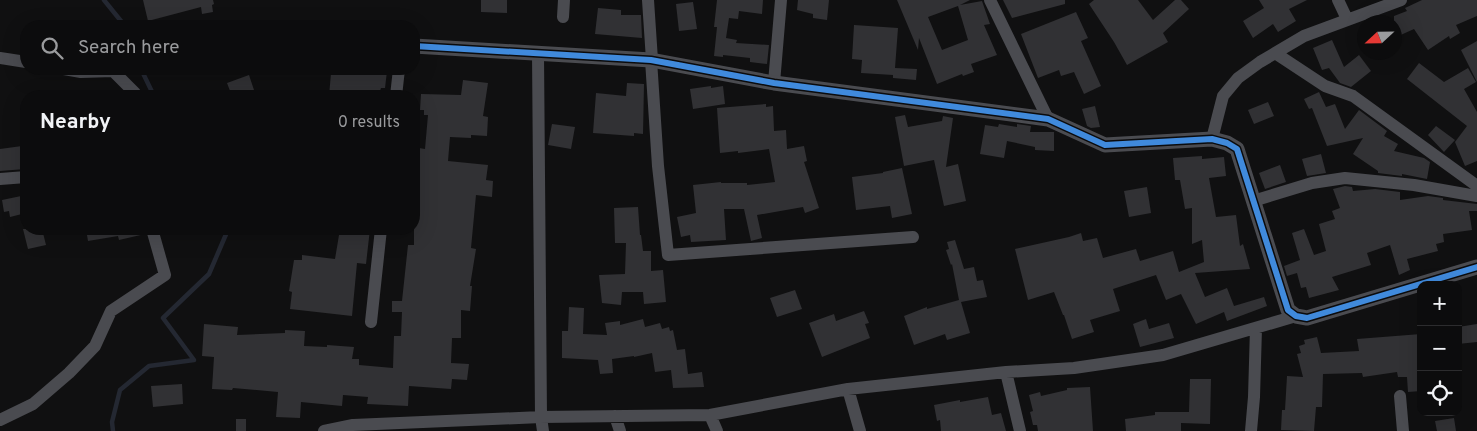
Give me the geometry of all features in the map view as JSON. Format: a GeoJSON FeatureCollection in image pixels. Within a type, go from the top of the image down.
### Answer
{"type":"FeatureCollection","features":[{"type":"Feature","properties":{"kind":"street"},"geometry":{"type":"LineString","coordinates":[[563,17],[564,0]]}},
{"type":"Feature","properties":{"kind":"street"},"geometry":{"type":"LineString","coordinates":[[648,0],[658,166],[668,255],[913,237]]}},
{"type":"Feature","properties":{"kind":"street"},"geometry":{"type":"LineString","coordinates":[[774,83],[781,0]]}},
{"type":"Feature","properties":{"kind":"street"},"geometry":{"type":"LineString","coordinates":[[990,0],[1048,119]]}},
{"type":"Feature","properties":{"kind":"street"},"geometry":{"type":"LineString","coordinates":[[1338,0],[1347,20]]}},
{"type":"Feature","properties":{"kind":"street"},"geometry":{"type":"LineString","coordinates":[[1212,139],[1223,96],[1238,78],[1304,36],[1401,0]]}},
{"type":"Feature","properties":{"kind":"street"},"geometry":{"type":"LineString","coordinates":[[420,46],[651,60],[774,83],[1048,119],[1105,145],[1212,139],[1227,143],[1236,149],[1288,310],[1296,316],[1307,318],[1477,267]]}},
{"type":"Feature","properties":{"kind":"street"},"geometry":{"type":"LineString","coordinates":[[1275,53],[1325,86],[1353,96],[1477,186]]}},
{"type":"Feature","properties":{"kind":"street"},"geometry":{"type":"LineString","coordinates":[[538,54],[541,417],[543,431]]}},
{"type":"Feature","properties":{"kind":"street"},"geometry":{"type":"LineString","coordinates":[[0,58],[20,61]]}},
{"type":"Feature","properties":{"kind":"street"},"geometry":{"type":"LineString","coordinates":[[119,75],[132,90]]}},
{"type":"Feature","properties":{"kind":"street"},"geometry":{"type":"LineString","coordinates":[[397,90],[398,75]]}},
{"type":"Feature","properties":{"kind":"street"},"geometry":{"type":"LineString","coordinates":[[0,179],[20,177]]}},
{"type":"Feature","properties":{"kind":"street"},"geometry":{"type":"LineString","coordinates":[[1253,201],[1312,183],[1345,178],[1414,185],[1477,196]]}},
{"type":"Feature","properties":{"kind":"street"},"geometry":{"type":"LineString","coordinates":[[0,420],[33,404],[69,373],[95,346],[111,311],[165,275],[154,235]]}},
{"type":"Feature","properties":{"kind":"street"},"geometry":{"type":"LineString","coordinates":[[371,322],[380,235]]}},
{"type":"Feature","properties":{"kind":"street"},"geometry":{"type":"LineString","coordinates":[[324,431],[353,426],[541,417],[710,415],[848,389],[1006,372],[1074,368],[1163,355],[1296,316]]}},
{"type":"Feature","properties":{"kind":"street"},"geometry":{"type":"LineString","coordinates":[[1251,431],[1256,328]]}},
{"type":"Feature","properties":{"kind":"street"},"geometry":{"type":"LineString","coordinates":[[1006,372],[1020,431]]}},
{"type":"Feature","properties":{"kind":"street"},"geometry":{"type":"LineString","coordinates":[[848,389],[860,431]]}},
{"type":"Feature","properties":{"kind":"street"},"geometry":{"type":"LineString","coordinates":[[1400,396],[1404,431]]}},
{"type":"Feature","properties":{"kind":"street"},"geometry":{"type":"LineString","coordinates":[[710,415],[717,431]]}},
{"type":"Feature","properties":{"kind":"street"},"geometry":{"type":"LineString","coordinates":[[615,416],[620,431]]}},
{"type":"Feature","properties":{"kind":"building"},"geometry":{"type":"Polygon","coordinates":[[[143,0],[213,0],[213,12],[202,14],[201,7],[148,20],[143,0]]]}},
{"type":"Feature","properties":{"kind":"building"},"geometry":{"type":"Polygon","coordinates":[[[481,0],[507,0],[507,13],[481,12],[481,0]]]}},
{"type":"Feature","properties":{"kind":"building"},"geometry":{"type":"Polygon","coordinates":[[[717,0],[763,0],[762,14],[739,11],[738,19],[729,18],[726,38],[737,40],[736,43],[769,45],[767,64],[750,62],[750,58],[714,56],[717,27],[714,27],[717,0]]]}},
{"type":"Feature","properties":{"kind":"building"},"geometry":{"type":"Polygon","coordinates":[[[798,0],[829,0],[827,20],[813,18],[813,14],[797,10],[798,0]]]}},
{"type":"Feature","properties":{"kind":"building"},"geometry":{"type":"Polygon","coordinates":[[[897,0],[970,0],[960,5],[982,1],[990,24],[984,25],[997,55],[971,64],[974,72],[963,76],[962,74],[937,84],[919,38],[918,50],[897,0]],[[958,6],[928,17],[942,50],[968,40],[958,6]]]}},
{"type":"Feature","properties":{"kind":"building"},"geometry":{"type":"Polygon","coordinates":[[[1003,0],[1065,0],[1065,4],[1012,18],[1003,0]]]}},
{"type":"Feature","properties":{"kind":"building"},"geometry":{"type":"Polygon","coordinates":[[[1094,0],[1138,0],[1153,20],[1175,0],[1181,0],[1189,9],[1163,33],[1168,42],[1127,65],[1089,4],[1094,0]]]}},
{"type":"Feature","properties":{"kind":"building"},"geometry":{"type":"Polygon","coordinates":[[[1259,0],[1307,0],[1289,9],[1296,21],[1278,32],[1273,24],[1253,38],[1243,21],[1264,8],[1259,0]]]}},
{"type":"Feature","properties":{"kind":"building"},"geometry":{"type":"Polygon","coordinates":[[[1422,0],[1477,0],[1477,16],[1456,25],[1460,33],[1450,39],[1449,36],[1428,50],[1414,29],[1402,34],[1402,15],[1397,15],[1407,11],[1405,8],[1422,0]]]}},
{"type":"Feature","properties":{"kind":"building"},"geometry":{"type":"Polygon","coordinates":[[[693,2],[697,29],[679,31],[676,4],[693,2]]]}},
{"type":"Feature","properties":{"kind":"building"},"geometry":{"type":"Polygon","coordinates":[[[598,8],[621,10],[621,15],[641,15],[642,38],[595,34],[598,8]]]}},
{"type":"Feature","properties":{"kind":"building"},"geometry":{"type":"Polygon","coordinates":[[[1076,12],[1088,38],[1081,41],[1101,86],[1084,94],[1074,72],[1061,76],[1059,70],[1038,78],[1021,34],[1076,12]]]}},
{"type":"Feature","properties":{"kind":"building"},"geometry":{"type":"Polygon","coordinates":[[[854,25],[898,28],[895,68],[917,69],[916,80],[893,78],[893,75],[861,73],[862,60],[852,59],[854,25]]]}},
{"type":"Feature","properties":{"kind":"building"},"geometry":{"type":"Polygon","coordinates":[[[1332,40],[1344,67],[1357,57],[1357,60],[1363,60],[1371,71],[1351,87],[1340,83],[1329,68],[1322,70],[1313,48],[1332,40]]]}},
{"type":"Feature","properties":{"kind":"building"},"geometry":{"type":"Polygon","coordinates":[[[1477,41],[1477,82],[1461,50],[1477,41]]]}},
{"type":"Feature","properties":{"kind":"building"},"geometry":{"type":"Polygon","coordinates":[[[1419,63],[1444,82],[1468,68],[1476,82],[1464,89],[1477,112],[1477,161],[1465,166],[1455,142],[1467,126],[1407,79],[1419,63]]]}},
{"type":"Feature","properties":{"kind":"building"},"geometry":{"type":"Polygon","coordinates":[[[249,75],[254,90],[230,90],[227,83],[249,75]]]}},
{"type":"Feature","properties":{"kind":"building"},"geometry":{"type":"Polygon","coordinates":[[[331,75],[387,75],[385,88],[381,88],[380,90],[330,90],[331,75]]]}},
{"type":"Feature","properties":{"kind":"building"},"geometry":{"type":"Polygon","coordinates":[[[463,80],[488,83],[483,116],[488,117],[487,136],[471,135],[471,138],[450,137],[448,161],[488,165],[486,180],[493,181],[492,197],[476,195],[471,248],[476,249],[470,286],[472,286],[470,311],[461,310],[461,338],[452,338],[451,363],[469,364],[467,380],[452,379],[451,389],[409,386],[408,406],[367,404],[368,397],[343,395],[342,406],[301,402],[300,418],[276,417],[278,392],[233,388],[232,390],[212,389],[214,357],[202,356],[204,324],[238,327],[237,335],[285,333],[285,330],[305,331],[304,346],[354,347],[352,359],[359,359],[359,365],[393,368],[394,336],[401,336],[402,312],[392,312],[392,301],[402,301],[408,245],[414,245],[414,235],[420,235],[420,148],[425,149],[428,115],[424,115],[424,110],[420,110],[421,94],[461,95],[463,80]]]}},
{"type":"Feature","properties":{"kind":"building"},"geometry":{"type":"Polygon","coordinates":[[[627,83],[644,84],[643,134],[634,133],[634,136],[593,133],[596,93],[626,96],[627,83]]]}},
{"type":"Feature","properties":{"kind":"building"},"geometry":{"type":"Polygon","coordinates":[[[711,86],[711,88],[723,86],[725,104],[693,109],[690,89],[711,86]]]}},
{"type":"Feature","properties":{"kind":"building"},"geometry":{"type":"Polygon","coordinates":[[[1319,92],[1326,107],[1335,104],[1345,129],[1359,110],[1387,131],[1384,136],[1398,144],[1394,151],[1424,158],[1430,162],[1427,179],[1402,174],[1402,176],[1378,173],[1378,171],[1353,154],[1363,138],[1327,146],[1312,108],[1309,109],[1304,99],[1319,92]]]}},
{"type":"Feature","properties":{"kind":"building"},"geometry":{"type":"Polygon","coordinates":[[[1268,102],[1274,116],[1254,124],[1248,110],[1268,102]]]}},
{"type":"Feature","properties":{"kind":"building"},"geometry":{"type":"Polygon","coordinates":[[[766,104],[766,107],[773,106],[774,131],[786,130],[787,149],[804,146],[807,161],[804,162],[819,208],[805,213],[803,207],[757,215],[762,238],[751,241],[744,209],[724,209],[726,240],[691,242],[690,235],[681,237],[677,217],[696,213],[693,185],[721,182],[747,183],[747,185],[775,182],[769,149],[720,153],[717,108],[766,104]]]}},
{"type":"Feature","properties":{"kind":"building"},"geometry":{"type":"Polygon","coordinates":[[[1095,106],[1100,127],[1091,128],[1087,126],[1082,109],[1095,106]]]}},
{"type":"Feature","properties":{"kind":"building"},"geometry":{"type":"Polygon","coordinates":[[[905,115],[908,127],[942,121],[943,116],[953,118],[946,167],[958,164],[966,201],[944,206],[934,160],[904,166],[895,117],[905,115]]]}},
{"type":"Feature","properties":{"kind":"building"},"geometry":{"type":"Polygon","coordinates":[[[552,124],[575,127],[571,149],[548,145],[552,124]]]}},
{"type":"Feature","properties":{"kind":"building"},"geometry":{"type":"Polygon","coordinates":[[[999,124],[1017,127],[1017,124],[1031,126],[1030,132],[1054,132],[1054,151],[1035,150],[1035,147],[1007,141],[1004,158],[980,154],[985,125],[998,127],[999,124]]]}},
{"type":"Feature","properties":{"kind":"building"},"geometry":{"type":"Polygon","coordinates":[[[1436,126],[1455,140],[1444,152],[1428,135],[1436,126]]]}},
{"type":"Feature","properties":{"kind":"building"},"geometry":{"type":"Polygon","coordinates":[[[20,146],[20,169],[0,171],[0,149],[20,146]]]}},
{"type":"Feature","properties":{"kind":"building"},"geometry":{"type":"Polygon","coordinates":[[[1321,154],[1326,173],[1307,176],[1302,159],[1321,154]]]}},
{"type":"Feature","properties":{"kind":"building"},"geometry":{"type":"Polygon","coordinates":[[[1202,156],[1202,159],[1224,157],[1226,176],[1209,178],[1216,217],[1236,215],[1240,246],[1243,244],[1250,269],[1195,273],[1205,297],[1227,288],[1234,306],[1264,297],[1267,306],[1227,321],[1224,312],[1196,324],[1181,294],[1166,300],[1156,275],[1113,289],[1120,311],[1090,320],[1094,332],[1072,339],[1054,292],[1028,300],[1015,249],[1081,233],[1083,241],[1097,238],[1103,258],[1136,249],[1140,261],[1173,251],[1179,272],[1204,262],[1202,240],[1192,244],[1192,208],[1185,209],[1180,180],[1175,180],[1173,158],[1202,156]]]}},
{"type":"Feature","properties":{"kind":"building"},"geometry":{"type":"Polygon","coordinates":[[[1280,165],[1286,182],[1265,189],[1259,173],[1280,165]]]}},
{"type":"Feature","properties":{"kind":"building"},"geometry":{"type":"Polygon","coordinates":[[[902,168],[912,214],[892,218],[890,206],[856,210],[852,177],[883,173],[902,168]]]}},
{"type":"Feature","properties":{"kind":"building"},"geometry":{"type":"Polygon","coordinates":[[[1345,186],[1352,187],[1353,191],[1375,189],[1400,192],[1400,200],[1428,196],[1443,198],[1443,200],[1477,204],[1477,211],[1469,211],[1472,230],[1443,234],[1444,242],[1436,244],[1438,251],[1407,259],[1410,270],[1399,275],[1390,245],[1367,253],[1371,265],[1332,277],[1339,290],[1309,298],[1306,287],[1301,288],[1297,273],[1287,276],[1284,266],[1300,260],[1292,233],[1304,229],[1314,255],[1326,251],[1319,224],[1335,219],[1332,211],[1340,208],[1333,189],[1345,186]]]}},
{"type":"Feature","properties":{"kind":"building"},"geometry":{"type":"Polygon","coordinates":[[[1147,187],[1151,213],[1129,217],[1124,191],[1147,187]]]}},
{"type":"Feature","properties":{"kind":"building"},"geometry":{"type":"Polygon","coordinates":[[[20,196],[20,214],[10,217],[9,211],[4,212],[2,200],[20,196]]]}},
{"type":"Feature","properties":{"kind":"building"},"geometry":{"type":"Polygon","coordinates":[[[638,207],[643,251],[651,251],[651,271],[663,270],[666,302],[644,304],[643,292],[622,292],[621,305],[602,303],[599,275],[625,274],[626,243],[615,243],[614,208],[638,207]]]}},
{"type":"Feature","properties":{"kind":"building"},"geometry":{"type":"Polygon","coordinates":[[[24,235],[44,235],[46,245],[28,249],[24,235]]]}},
{"type":"Feature","properties":{"kind":"building"},"geometry":{"type":"Polygon","coordinates":[[[87,235],[141,235],[119,240],[118,236],[88,241],[87,235]]]}},
{"type":"Feature","properties":{"kind":"building"},"geometry":{"type":"Polygon","coordinates":[[[339,235],[369,235],[366,264],[357,263],[352,316],[290,309],[292,292],[289,291],[294,260],[302,260],[302,255],[335,259],[339,235]]]}},
{"type":"Feature","properties":{"kind":"building"},"geometry":{"type":"Polygon","coordinates":[[[955,240],[964,269],[974,267],[977,281],[983,280],[987,297],[961,302],[970,333],[947,340],[945,334],[914,345],[904,316],[927,307],[927,309],[959,300],[952,264],[946,250],[949,249],[947,242],[955,240]]]}},
{"type":"Feature","properties":{"kind":"building"},"geometry":{"type":"Polygon","coordinates":[[[795,290],[802,309],[777,317],[770,298],[795,290]]]}},
{"type":"Feature","properties":{"kind":"building"},"geometry":{"type":"Polygon","coordinates":[[[569,307],[584,308],[583,334],[607,335],[605,323],[620,321],[620,325],[643,319],[645,327],[660,323],[662,329],[669,327],[670,331],[673,330],[677,350],[685,349],[688,374],[702,372],[704,387],[673,388],[671,370],[655,372],[652,353],[612,359],[613,373],[600,374],[598,360],[562,358],[562,331],[568,331],[569,307]]]}},
{"type":"Feature","properties":{"kind":"building"},"geometry":{"type":"Polygon","coordinates":[[[864,311],[869,323],[865,324],[870,338],[822,357],[809,323],[834,314],[836,321],[864,311]]]}},
{"type":"Feature","properties":{"kind":"building"},"geometry":{"type":"Polygon","coordinates":[[[1146,319],[1149,329],[1169,323],[1174,338],[1140,347],[1133,324],[1146,319]]]}},
{"type":"Feature","properties":{"kind":"building"},"geometry":{"type":"Polygon","coordinates":[[[1477,324],[1477,342],[1462,344],[1462,326],[1477,324]]]}},
{"type":"Feature","properties":{"kind":"building"},"geometry":{"type":"Polygon","coordinates":[[[1417,334],[1417,391],[1408,392],[1407,377],[1398,377],[1397,372],[1363,377],[1362,373],[1323,374],[1322,407],[1316,407],[1314,431],[1281,430],[1282,410],[1285,410],[1287,376],[1303,377],[1297,354],[1301,353],[1299,346],[1305,344],[1304,340],[1317,337],[1321,353],[1359,351],[1357,339],[1417,334]]]}},
{"type":"Feature","properties":{"kind":"building"},"geometry":{"type":"Polygon","coordinates":[[[1190,379],[1211,379],[1210,424],[1181,423],[1181,431],[1126,431],[1125,419],[1155,415],[1155,412],[1189,412],[1190,379]]]}},
{"type":"Feature","properties":{"kind":"building"},"geometry":{"type":"Polygon","coordinates":[[[182,384],[183,404],[153,407],[151,386],[182,384]]]}},
{"type":"Feature","properties":{"kind":"building"},"geometry":{"type":"Polygon","coordinates":[[[1090,387],[1093,431],[1038,431],[1037,425],[1033,425],[1030,412],[1033,411],[1029,395],[1040,392],[1041,396],[1067,390],[1067,388],[1090,387]]]}},
{"type":"Feature","properties":{"kind":"building"},"geometry":{"type":"Polygon","coordinates":[[[988,397],[992,415],[1001,413],[1006,431],[941,431],[940,420],[937,421],[934,405],[988,397]]]}},
{"type":"Feature","properties":{"kind":"building"},"geometry":{"type":"Polygon","coordinates":[[[1454,418],[1456,431],[1437,431],[1435,421],[1454,418]]]}},
{"type":"Feature","properties":{"kind":"building"},"geometry":{"type":"Polygon","coordinates":[[[236,419],[246,419],[246,431],[236,431],[236,419]]]}},
{"type":"Feature","properties":{"kind":"waterway"},"geometry":{"type":"LineString","coordinates":[[104,0],[120,20]]}},
{"type":"Feature","properties":{"kind":"waterway"},"geometry":{"type":"LineString","coordinates":[[144,75],[151,90]]}},
{"type":"Feature","properties":{"kind":"waterway"},"geometry":{"type":"LineString","coordinates":[[113,431],[112,422],[120,390],[149,366],[194,360],[163,318],[209,274],[226,235]]}},
{"type":"Feature","properties":{"kind":"cycle path"},"geometry":{"type":"LineString","coordinates":[[420,46],[651,60],[774,83],[1048,119],[1105,145],[1212,139],[1227,143],[1237,149],[1288,310],[1296,316],[1307,318],[1477,267]]}}]}
